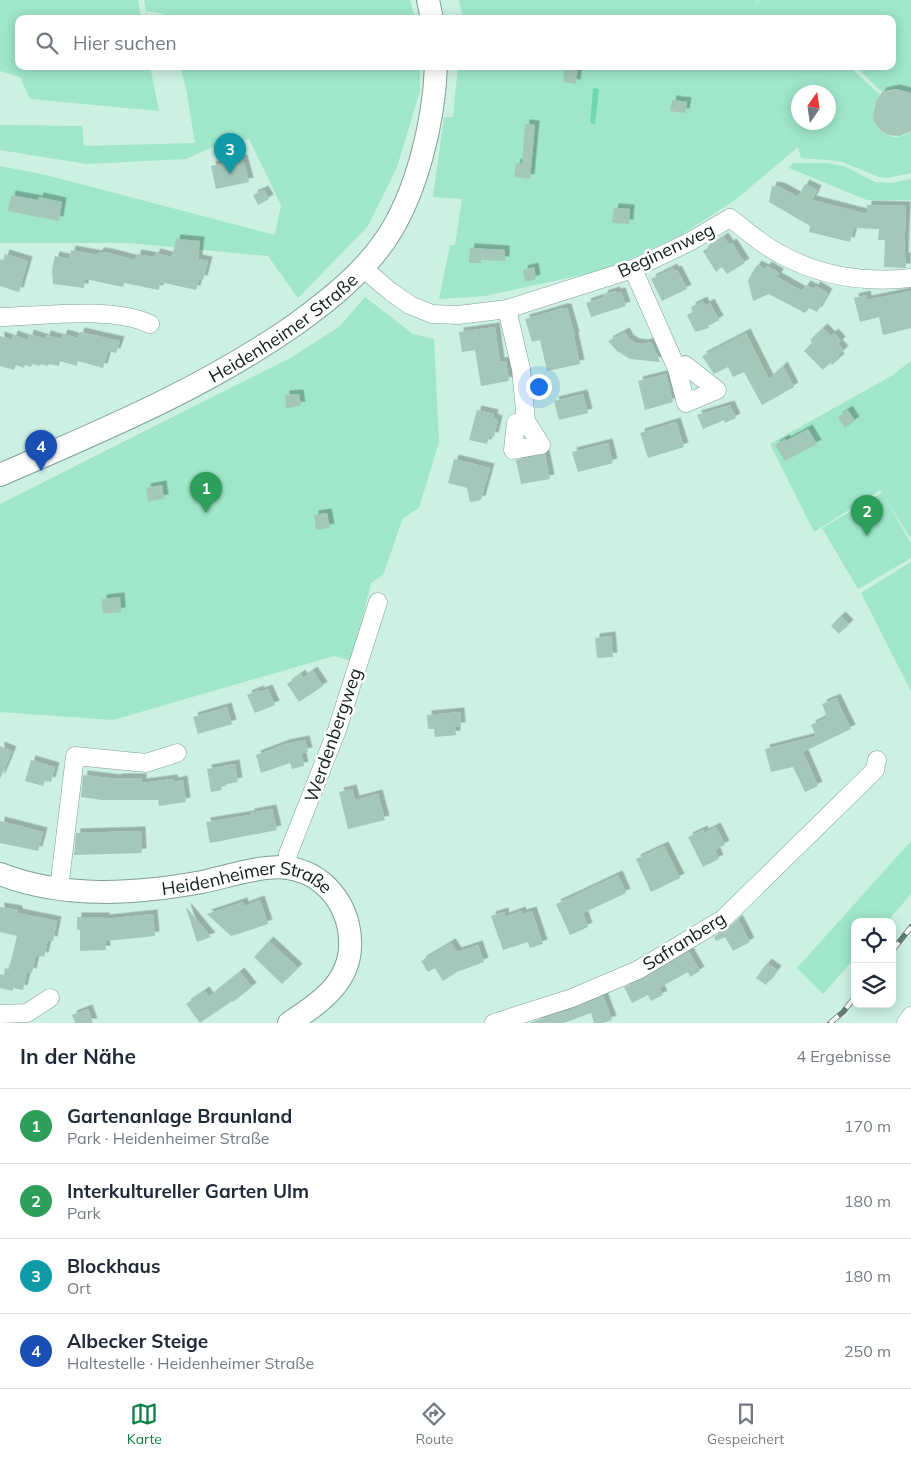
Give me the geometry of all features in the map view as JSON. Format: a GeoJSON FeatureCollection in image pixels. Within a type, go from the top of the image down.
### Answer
{"type":"FeatureCollection","features":[{"type":"Feature","properties":{"kind":"main road"},"geometry":{"type":"LineString","coordinates":[[428,0],[431,15]]}},
{"type":"Feature","properties":{"kind":"main road","name":"Heidenheimer Straße"},"geometry":{"type":"LineString","coordinates":[[0,475],[108,427],[192,386],[267,344],[319,308],[363,268],[386,238],[402,209],[418,170],[432,110],[436,70]]}},
{"type":"Feature","properties":{"kind":"main road","name":"Heidenheimer Straße"},"geometry":{"type":"LineString","coordinates":[[0,874],[30,884],[59,889],[97,892],[145,890],[203,882],[268,868],[287,867],[309,874],[327,886],[339,901],[345,915],[350,942],[347,964],[337,985],[316,1006],[289,1023]]}},
{"type":"Feature","properties":{"kind":"street","name":"Beginenweg"},"geometry":{"type":"LineString","coordinates":[[363,268],[391,292],[410,305],[432,314],[458,315],[507,309],[633,269],[691,241],[730,218],[780,254],[808,266],[867,280],[911,278]]}},
{"type":"Feature","properties":{"kind":"street"},"geometry":{"type":"LineString","coordinates":[[633,269],[677,369]]}},
{"type":"Feature","properties":{"kind":"street"},"geometry":{"type":"LineString","coordinates":[[507,309],[521,370],[526,421]]}},
{"type":"Feature","properties":{"kind":"street"},"geometry":{"type":"LineString","coordinates":[[0,318],[100,314],[140,320],[150,324]]}},
{"type":"Feature","properties":{"kind":"street","name":"Werdenbergweg"},"geometry":{"type":"LineString","coordinates":[[287,867],[288,854],[337,730],[378,602]]}},
{"type":"Feature","properties":{"kind":"street"},"geometry":{"type":"LineString","coordinates":[[59,889],[75,756],[146,763],[177,753]]}},
{"type":"Feature","properties":{"kind":"street","name":"Safranberg"},"geometry":{"type":"LineString","coordinates":[[494,1023],[572,998],[638,970],[723,920],[875,770],[876,760]]}},
{"type":"Feature","properties":{"kind":"street"},"geometry":{"type":"LineString","coordinates":[[0,1014],[27,1013],[50,998]]}},
{"type":"Feature","properties":{"kind":"street"},"geometry":{"type":"LineString","coordinates":[[906,1023],[911,1016]]}},
{"type":"Feature","properties":{"kind":"shaded area"},"geometry":{"type":"Polygon","coordinates":[[[0,0],[138,0],[140,15],[15,15],[15,70],[151,70],[159,111],[30,99],[20,77],[0,71],[0,0]]]}},
{"type":"Feature","properties":{"kind":"shaded area"},"geometry":{"type":"Polygon","coordinates":[[[144,0],[410,0],[414,15],[164,15],[146,11],[144,0]]]}},
{"type":"Feature","properties":{"kind":"shaded area"},"geometry":{"type":"Polygon","coordinates":[[[459,0],[758,0],[754,9],[759,0],[911,0],[911,94],[897,89],[882,92],[859,70],[896,70],[896,15],[462,15],[459,0]]]}},
{"type":"Feature","properties":{"kind":"shaded area"},"geometry":{"type":"Polygon","coordinates":[[[181,70],[420,70],[420,91],[397,167],[368,226],[298,298],[268,256],[129,243],[0,243],[0,166],[46,175],[275,235],[281,205],[249,139],[217,145],[186,159],[86,164],[0,150],[0,125],[82,126],[84,146],[195,143],[181,70]]]}},
{"type":"Feature","properties":{"kind":"shaded area"},"geometry":{"type":"Polygon","coordinates":[[[458,70],[853,70],[880,95],[873,113],[879,129],[893,137],[902,136],[911,131],[911,173],[887,178],[879,177],[840,161],[801,158],[798,147],[735,200],[681,235],[609,269],[485,296],[439,299],[450,245],[455,245],[462,199],[433,197],[444,117],[453,117],[458,70]]]}},
{"type":"Feature","properties":{"kind":"shaded area"},"geometry":{"type":"Polygon","coordinates":[[[593,88],[599,89],[595,124],[590,123],[593,88]]]}},
{"type":"Feature","properties":{"kind":"shaded area"},"geometry":{"type":"Polygon","coordinates":[[[793,163],[829,163],[846,167],[875,182],[892,183],[911,179],[911,200],[867,200],[789,168],[793,163]]]}},
{"type":"Feature","properties":{"kind":"shaded area"},"geometry":{"type":"Polygon","coordinates":[[[365,297],[413,334],[434,339],[439,442],[419,508],[403,518],[383,575],[371,583],[352,661],[334,656],[113,720],[0,712],[0,504],[292,357],[339,327],[365,297]]]}},
{"type":"Feature","properties":{"kind":"shaded area"},"geometry":{"type":"Polygon","coordinates":[[[911,361],[911,539],[880,490],[814,532],[770,444],[893,375],[911,361]]]}},
{"type":"Feature","properties":{"kind":"shaded area"},"geometry":{"type":"Polygon","coordinates":[[[882,493],[911,543],[911,558],[858,589],[822,528],[882,493]]]}},
{"type":"Feature","properties":{"kind":"shaded area"},"geometry":{"type":"Polygon","coordinates":[[[911,562],[911,691],[861,593],[911,562]]]}},
{"type":"Feature","properties":{"kind":"shaded area"},"geometry":{"type":"Polygon","coordinates":[[[911,841],[911,894],[890,918],[851,918],[851,962],[823,994],[797,968],[911,841]]]}},
{"type":"Feature","properties":{"kind":"building"},"geometry":{"type":"Polygon","coordinates":[[[564,70],[578,70],[576,84],[563,82],[564,70]]]}},
{"type":"Feature","properties":{"kind":"building"},"geometry":{"type":"Polygon","coordinates":[[[895,89],[911,93],[911,131],[900,136],[888,135],[881,131],[874,122],[873,114],[876,101],[882,92],[895,89]]]}},
{"type":"Feature","properties":{"kind":"building"},"geometry":{"type":"Polygon","coordinates":[[[672,100],[687,102],[685,113],[670,111],[672,100]]]}},
{"type":"Feature","properties":{"kind":"building"},"geometry":{"type":"Polygon","coordinates":[[[525,124],[535,125],[530,179],[514,177],[516,163],[522,164],[525,124]]]}},
{"type":"Feature","properties":{"kind":"building"},"geometry":{"type":"Polygon","coordinates":[[[243,159],[249,182],[216,189],[211,166],[243,159]]]}},
{"type":"Feature","properties":{"kind":"building"},"geometry":{"type":"Polygon","coordinates":[[[805,184],[817,190],[812,200],[867,214],[867,205],[906,206],[904,257],[906,257],[906,268],[884,267],[885,240],[878,240],[879,229],[854,228],[850,242],[809,232],[810,226],[769,202],[772,186],[780,187],[798,197],[805,184]]]}},
{"type":"Feature","properties":{"kind":"building"},"geometry":{"type":"Polygon","coordinates":[[[264,190],[269,199],[258,205],[253,195],[264,190]]]}},
{"type":"Feature","properties":{"kind":"building"},"geometry":{"type":"Polygon","coordinates":[[[11,195],[38,200],[39,197],[62,202],[59,221],[8,211],[11,195]]]}},
{"type":"Feature","properties":{"kind":"building"},"geometry":{"type":"Polygon","coordinates":[[[614,208],[630,209],[629,224],[612,223],[614,208]]]}},
{"type":"Feature","properties":{"kind":"building"},"geometry":{"type":"Polygon","coordinates":[[[724,237],[729,245],[732,243],[745,263],[727,274],[722,267],[716,272],[703,251],[724,237]]]}},
{"type":"Feature","properties":{"kind":"building"},"geometry":{"type":"Polygon","coordinates":[[[176,239],[200,241],[198,259],[208,261],[203,280],[199,279],[196,290],[160,282],[159,290],[124,283],[123,287],[85,279],[84,288],[53,284],[52,269],[55,256],[69,259],[71,250],[98,255],[99,252],[108,253],[135,260],[137,254],[154,257],[156,253],[172,257],[176,239]]]}},
{"type":"Feature","properties":{"kind":"building"},"geometry":{"type":"Polygon","coordinates":[[[470,248],[505,250],[505,261],[481,260],[481,263],[469,263],[470,248]]]}},
{"type":"Feature","properties":{"kind":"building"},"geometry":{"type":"Polygon","coordinates":[[[5,254],[28,261],[19,292],[0,286],[0,259],[3,260],[5,254]]]}},
{"type":"Feature","properties":{"kind":"building"},"geometry":{"type":"Polygon","coordinates":[[[757,265],[765,269],[767,266],[779,273],[777,277],[802,291],[806,285],[814,289],[816,286],[828,293],[817,312],[809,308],[805,313],[769,294],[753,301],[748,280],[757,265]]]}},
{"type":"Feature","properties":{"kind":"building"},"geometry":{"type":"Polygon","coordinates":[[[534,267],[536,279],[525,282],[523,270],[534,267]]]}},
{"type":"Feature","properties":{"kind":"building"},"geometry":{"type":"Polygon","coordinates":[[[673,268],[674,271],[677,270],[687,289],[662,301],[651,279],[673,268]]]}},
{"type":"Feature","properties":{"kind":"building"},"geometry":{"type":"Polygon","coordinates":[[[615,291],[616,293],[621,292],[626,306],[591,317],[586,303],[615,291]]]}},
{"type":"Feature","properties":{"kind":"building"},"geometry":{"type":"Polygon","coordinates":[[[911,291],[911,328],[883,335],[879,317],[860,322],[854,298],[866,295],[867,300],[911,291]]]}},
{"type":"Feature","properties":{"kind":"building"},"geometry":{"type":"Polygon","coordinates":[[[703,301],[705,306],[710,303],[719,320],[708,326],[709,328],[695,332],[687,315],[693,312],[691,307],[703,301]]]}},
{"type":"Feature","properties":{"kind":"building"},"geometry":{"type":"Polygon","coordinates":[[[567,308],[580,364],[547,371],[540,340],[532,342],[525,319],[567,308]]]}},
{"type":"Feature","properties":{"kind":"building"},"geometry":{"type":"Polygon","coordinates":[[[495,327],[500,362],[506,361],[509,381],[481,386],[475,350],[462,352],[459,332],[495,327]]]}},
{"type":"Feature","properties":{"kind":"building"},"geometry":{"type":"Polygon","coordinates":[[[823,328],[831,336],[834,333],[841,341],[838,344],[844,350],[838,356],[840,358],[832,365],[830,363],[823,370],[804,351],[812,343],[810,340],[823,328]]]}},
{"type":"Feature","properties":{"kind":"building"},"geometry":{"type":"Polygon","coordinates":[[[80,332],[120,341],[116,353],[108,351],[103,368],[78,361],[77,366],[60,361],[59,366],[32,364],[31,367],[25,365],[24,368],[16,365],[14,370],[0,366],[0,336],[12,340],[13,335],[28,340],[29,334],[45,339],[46,335],[61,339],[63,334],[78,338],[80,332]]]}},
{"type":"Feature","properties":{"kind":"building"},"geometry":{"type":"Polygon","coordinates":[[[625,332],[629,339],[635,343],[644,344],[651,342],[660,362],[630,359],[617,351],[608,341],[625,332]]]}},
{"type":"Feature","properties":{"kind":"building"},"geometry":{"type":"Polygon","coordinates":[[[746,333],[769,379],[783,366],[794,387],[762,405],[744,372],[733,377],[728,367],[714,374],[702,356],[746,333]]]}},
{"type":"Feature","properties":{"kind":"building"},"geometry":{"type":"Polygon","coordinates":[[[666,374],[673,402],[645,410],[638,381],[666,374]]]}},
{"type":"Feature","properties":{"kind":"building"},"geometry":{"type":"Polygon","coordinates":[[[299,394],[301,406],[286,408],[285,395],[299,394]]]}},
{"type":"Feature","properties":{"kind":"building"},"geometry":{"type":"Polygon","coordinates":[[[583,394],[588,413],[559,420],[554,401],[583,394]]]}},
{"type":"Feature","properties":{"kind":"building"},"geometry":{"type":"Polygon","coordinates":[[[730,405],[736,418],[725,423],[724,420],[703,429],[697,415],[730,405]]]}},
{"type":"Feature","properties":{"kind":"building"},"geometry":{"type":"Polygon","coordinates":[[[477,410],[494,414],[493,418],[498,420],[494,437],[489,436],[487,444],[469,440],[477,410]]]}},
{"type":"Feature","properties":{"kind":"building"},"geometry":{"type":"Polygon","coordinates":[[[848,410],[855,421],[845,428],[838,417],[848,410]]]}},
{"type":"Feature","properties":{"kind":"building"},"geometry":{"type":"Polygon","coordinates":[[[676,422],[684,447],[648,458],[640,433],[676,422]]]}},
{"type":"Feature","properties":{"kind":"building"},"geometry":{"type":"Polygon","coordinates":[[[808,429],[817,444],[785,461],[775,445],[808,429]]]}},
{"type":"Feature","properties":{"kind":"building"},"geometry":{"type":"Polygon","coordinates":[[[608,443],[613,463],[578,472],[572,452],[608,443]]]}},
{"type":"Feature","properties":{"kind":"building"},"geometry":{"type":"Polygon","coordinates":[[[545,454],[550,479],[521,484],[516,460],[545,454]]]}},
{"type":"Feature","properties":{"kind":"building"},"geometry":{"type":"Polygon","coordinates":[[[454,459],[490,468],[481,500],[470,502],[467,488],[448,483],[454,459]]]}},
{"type":"Feature","properties":{"kind":"building"},"geometry":{"type":"Polygon","coordinates":[[[162,485],[164,499],[148,501],[146,488],[162,485]]]}},
{"type":"Feature","properties":{"kind":"building"},"geometry":{"type":"Polygon","coordinates":[[[327,513],[330,528],[316,530],[314,515],[327,513]]]}},
{"type":"Feature","properties":{"kind":"building"},"geometry":{"type":"Polygon","coordinates":[[[120,597],[121,612],[103,614],[102,599],[120,597]]]}},
{"type":"Feature","properties":{"kind":"building"},"geometry":{"type":"Polygon","coordinates":[[[841,616],[849,624],[839,634],[831,626],[841,616]]]}},
{"type":"Feature","properties":{"kind":"building"},"geometry":{"type":"Polygon","coordinates":[[[611,636],[613,657],[597,658],[595,638],[611,636]]]}},
{"type":"Feature","properties":{"kind":"building"},"geometry":{"type":"Polygon","coordinates":[[[313,671],[323,686],[299,702],[287,684],[301,674],[303,678],[313,671]]]}},
{"type":"Feature","properties":{"kind":"building"},"geometry":{"type":"Polygon","coordinates":[[[268,689],[275,705],[255,713],[247,695],[259,690],[260,692],[268,689]]]}},
{"type":"Feature","properties":{"kind":"building"},"geometry":{"type":"Polygon","coordinates":[[[836,698],[851,729],[803,752],[818,786],[805,792],[793,767],[771,772],[765,749],[816,736],[811,725],[827,717],[822,704],[836,698]]]}},
{"type":"Feature","properties":{"kind":"building"},"geometry":{"type":"Polygon","coordinates":[[[227,707],[232,724],[198,734],[193,717],[227,707]]]}},
{"type":"Feature","properties":{"kind":"building"},"geometry":{"type":"Polygon","coordinates":[[[460,712],[461,727],[455,727],[456,735],[435,737],[434,729],[428,729],[427,715],[460,712]]]}},
{"type":"Feature","properties":{"kind":"building"},"geometry":{"type":"Polygon","coordinates":[[[305,740],[308,752],[301,753],[304,766],[292,769],[290,763],[261,773],[256,755],[285,744],[305,740]]]}},
{"type":"Feature","properties":{"kind":"building"},"geometry":{"type":"Polygon","coordinates":[[[0,746],[12,751],[0,779],[0,746]]]}},
{"type":"Feature","properties":{"kind":"building"},"geometry":{"type":"Polygon","coordinates":[[[31,760],[55,767],[51,782],[45,780],[43,786],[25,781],[31,760]]]}},
{"type":"Feature","properties":{"kind":"building"},"geometry":{"type":"Polygon","coordinates":[[[235,764],[238,782],[221,785],[222,790],[211,792],[207,769],[235,764]]]}},
{"type":"Feature","properties":{"kind":"building"},"geometry":{"type":"Polygon","coordinates":[[[83,775],[117,779],[142,778],[142,783],[173,779],[174,782],[183,780],[186,802],[159,806],[158,800],[102,800],[81,797],[83,775]]]}},
{"type":"Feature","properties":{"kind":"building"},"geometry":{"type":"Polygon","coordinates":[[[352,789],[355,800],[378,794],[385,820],[348,829],[339,792],[352,789]]]}},
{"type":"Feature","properties":{"kind":"building"},"geometry":{"type":"Polygon","coordinates":[[[272,809],[277,830],[210,843],[206,822],[250,815],[250,813],[272,809]]]}},
{"type":"Feature","properties":{"kind":"building"},"geometry":{"type":"Polygon","coordinates":[[[0,821],[43,832],[38,851],[0,843],[0,821]]]}},
{"type":"Feature","properties":{"kind":"building"},"geometry":{"type":"Polygon","coordinates":[[[716,827],[725,845],[715,850],[719,859],[703,867],[688,837],[703,830],[704,833],[716,827]]]}},
{"type":"Feature","properties":{"kind":"building"},"geometry":{"type":"Polygon","coordinates":[[[141,831],[142,853],[74,855],[76,833],[141,831]]]}},
{"type":"Feature","properties":{"kind":"building"},"geometry":{"type":"Polygon","coordinates":[[[664,846],[680,878],[651,892],[636,859],[664,846]]]}},
{"type":"Feature","properties":{"kind":"building"},"geometry":{"type":"Polygon","coordinates":[[[618,875],[626,893],[583,913],[588,927],[570,935],[556,904],[618,875]]]}},
{"type":"Feature","properties":{"kind":"building"},"geometry":{"type":"Polygon","coordinates":[[[260,900],[268,924],[231,936],[207,914],[243,902],[244,906],[260,900]]]}},
{"type":"Feature","properties":{"kind":"building"},"geometry":{"type":"Polygon","coordinates":[[[0,907],[18,910],[18,913],[57,921],[53,941],[48,940],[44,957],[36,955],[32,973],[27,972],[23,990],[13,988],[13,991],[0,988],[0,974],[4,975],[5,968],[9,969],[17,936],[0,932],[0,907]]]}},
{"type":"Feature","properties":{"kind":"building"},"geometry":{"type":"Polygon","coordinates":[[[187,908],[211,937],[197,942],[187,908]]]}},
{"type":"Feature","properties":{"kind":"building"},"geometry":{"type":"Polygon","coordinates":[[[521,911],[522,914],[532,911],[543,944],[530,948],[528,942],[503,950],[491,916],[504,912],[505,917],[521,911]]]}},
{"type":"Feature","properties":{"kind":"building"},"geometry":{"type":"Polygon","coordinates":[[[153,914],[155,936],[105,941],[106,950],[80,951],[80,930],[77,930],[77,917],[105,917],[105,919],[153,914]]]}},
{"type":"Feature","properties":{"kind":"building"},"geometry":{"type":"Polygon","coordinates":[[[738,919],[750,942],[733,951],[725,937],[716,941],[714,937],[729,928],[738,919]]]}},
{"type":"Feature","properties":{"kind":"building"},"geometry":{"type":"Polygon","coordinates":[[[269,941],[298,968],[282,984],[254,957],[269,941]]]}},
{"type":"Feature","properties":{"kind":"building"},"geometry":{"type":"Polygon","coordinates":[[[451,943],[457,952],[478,945],[484,962],[457,972],[443,981],[435,968],[428,972],[421,961],[451,943]]]}},
{"type":"Feature","properties":{"kind":"building"},"geometry":{"type":"Polygon","coordinates":[[[689,952],[700,971],[690,977],[688,972],[659,988],[663,995],[651,1001],[648,995],[632,1003],[624,987],[643,979],[689,952]]]}},
{"type":"Feature","properties":{"kind":"building"},"geometry":{"type":"Polygon","coordinates":[[[767,963],[777,970],[766,985],[756,978],[767,963]]]}},
{"type":"Feature","properties":{"kind":"building"},"geometry":{"type":"Polygon","coordinates":[[[240,972],[252,987],[233,1002],[200,1023],[186,1004],[205,991],[209,997],[240,972]]]}},
{"type":"Feature","properties":{"kind":"building"},"geometry":{"type":"Polygon","coordinates":[[[603,996],[612,1020],[594,1023],[591,1013],[564,1023],[529,1023],[575,1008],[603,996]]]}},
{"type":"Feature","properties":{"kind":"building"},"geometry":{"type":"Polygon","coordinates":[[[88,1009],[93,1023],[75,1023],[72,1015],[88,1009]]]}},
{"type":"Feature","properties":{"kind":"railway"},"geometry":{"type":"LineString","coordinates":[[896,946],[911,927]]}},
{"type":"Feature","properties":{"kind":"railway"},"geometry":{"type":"LineString","coordinates":[[830,1023],[851,1002]]}},
{"type":"Feature","properties":{"kind":"place","name":"Blockhaus"},"geometry":{"type":"Point","coordinates":[230,174]}},
{"type":"Feature","properties":{"kind":"place","name":"Albecker Steige"},"geometry":{"type":"Point","coordinates":[41,471]}},
{"type":"Feature","properties":{"kind":"place","name":"Gartenanlage Braunland"},"geometry":{"type":"Point","coordinates":[206,513]}},
{"type":"Feature","properties":{"kind":"place","name":"Interkultureller Garten Ulm"},"geometry":{"type":"Point","coordinates":[867,536]}}]}
